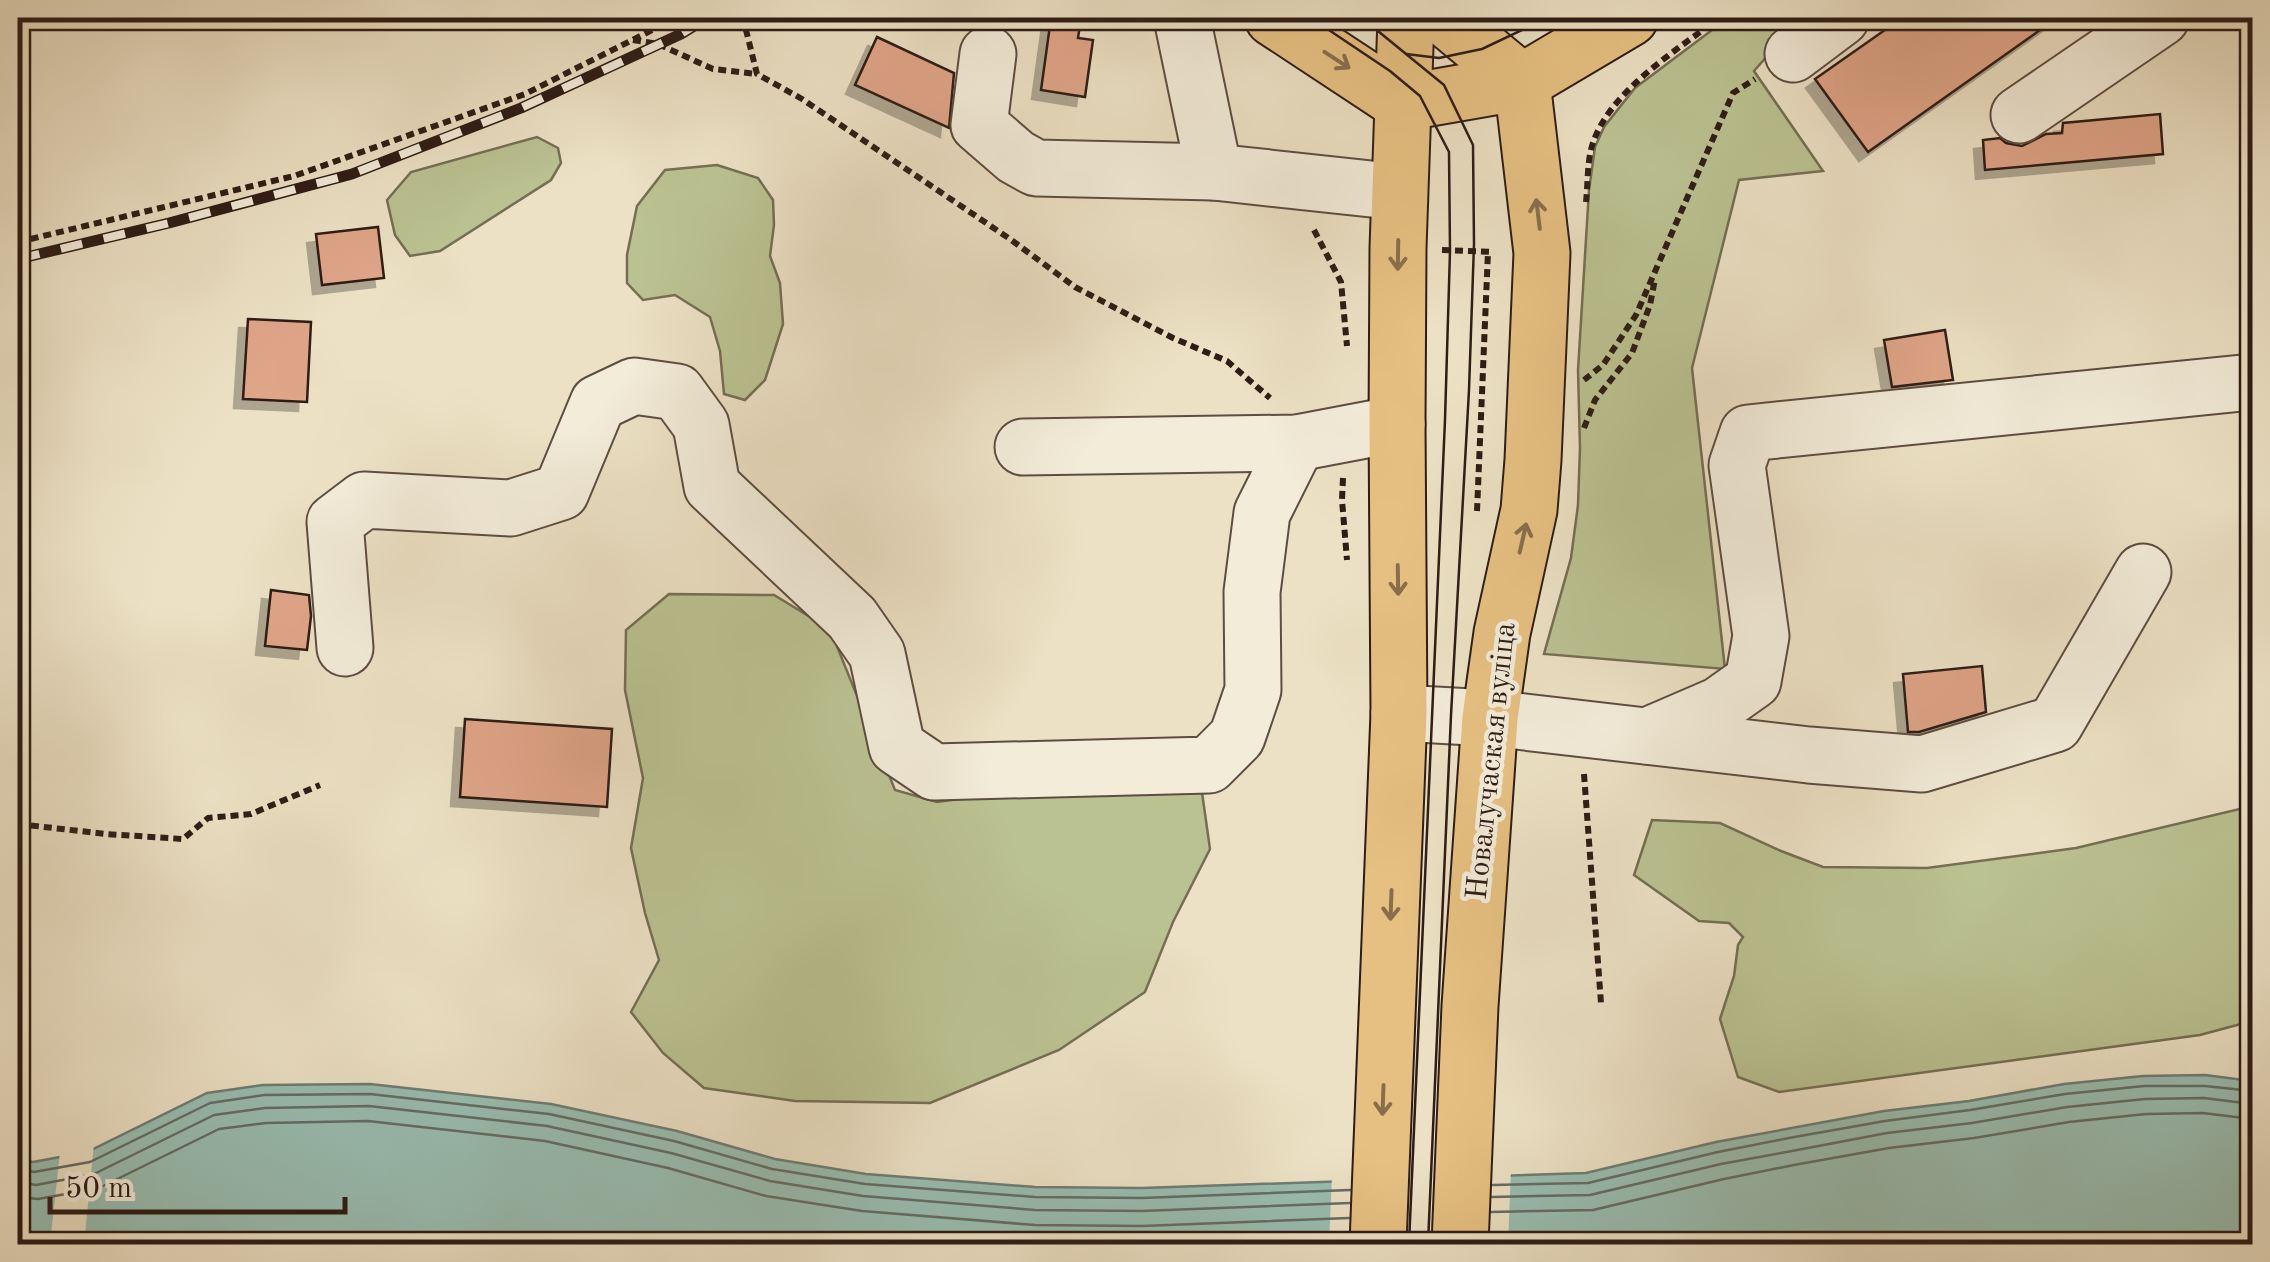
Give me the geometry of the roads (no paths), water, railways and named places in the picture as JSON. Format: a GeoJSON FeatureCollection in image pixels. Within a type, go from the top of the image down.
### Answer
{"type":"FeatureCollection","features":[{"type":"Feature","properties":{"kind":"main road"},"geometry":{"type":"LineString","coordinates":[[1273,18],[1402,102],[1522,82],[1630,18]]}},
{"type":"Feature","properties":{"kind":"main road"},"geometry":{"type":"LineString","coordinates":[[1378,1244],[1399,713],[1396,424],[1406,18]]}},
{"type":"Feature","properties":{"kind":"main road"},"geometry":{"type":"LineString","coordinates":[[1445,18],[1522,82]]}},
{"type":"Feature","properties":{"kind":"main road","name":"Новалучаская вуліца"},"geometry":{"type":"LineString","coordinates":[[1460,1244],[1470,1006],[1490,718],[1502,633],[1529,510],[1533,460],[1542,253],[1522,82]]}},
{"type":"Feature","properties":{"kind":"lane"},"geometry":{"type":"LineString","coordinates":[[1182,18],[1214,172]]}},
{"type":"Feature","properties":{"kind":"lane"},"geometry":{"type":"LineString","coordinates":[[1794,54],[1841,18]]}},
{"type":"Feature","properties":{"kind":"lane"},"geometry":{"type":"LineString","coordinates":[[2020,115],[2161,18]]}},
{"type":"Feature","properties":{"kind":"lane"},"geometry":{"type":"LineString","coordinates":[[988,54],[979,125],[1016,157],[1036,168],[1214,172],[1399,192]]}},
{"type":"Feature","properties":{"kind":"lane"},"geometry":{"type":"LineString","coordinates":[[1647,736],[1719,705],[1753,681],[1761,636],[1737,465],[1748,433],[2252,382]]}},
{"type":"Feature","properties":{"kind":"lane"},"geometry":{"type":"LineString","coordinates":[[345,648],[335,522],[364,500],[511,508],[561,492],[598,403],[634,386],[677,392],[701,425],[712,486],[852,618],[876,654],[897,747],[934,772],[1209,765],[1237,736],[1253,690],[1252,592],[1262,513],[1298,443]]}},
{"type":"Feature","properties":{"kind":"lane"},"geometry":{"type":"LineString","coordinates":[[1022,447],[1298,443],[1396,424]]}},
{"type":"Feature","properties":{"kind":"lane"},"geometry":{"type":"LineString","coordinates":[[1399,713],[1490,718],[1922,764],[2056,724],[2143,572]]}},
{"type":"Feature","properties":{"kind":"water"},"geometry":{"type":"Polygon","coordinates":[[[2205,1075],[2252,1081],[2252,1244],[122,1241],[18,1244],[18,1159],[33,1162],[87,1152],[207,1093],[263,1085],[370,1084],[551,1104],[677,1131],[775,1159],[866,1174],[1035,1187],[1142,1188],[1586,1173],[1716,1142],[1884,1111],[2064,1084],[2205,1075]]]}},
{"type":"Feature","properties":{"kind":"tram line"},"geometry":{"type":"LineString","coordinates":[[1311,18],[1420,96],[1449,152],[1445,420],[1409,1244]]}},
{"type":"Feature","properties":{"kind":"tram line"},"geometry":{"type":"LineString","coordinates":[[1362,18],[1444,85],[1473,145],[1469,390],[1428,1244]]}},
{"type":"Feature","properties":{"kind":"tram line"},"geometry":{"type":"LineString","coordinates":[[1387,18],[1432,26],[1488,18]]}},
{"type":"Feature","properties":{"kind":"tram line"},"geometry":{"type":"LineString","coordinates":[[1406,54],[1439,58],[1482,49],[1547,18]]}},
{"type":"Feature","properties":{"kind":"railway"},"geometry":{"type":"LineString","coordinates":[[18,259],[352,174],[521,108],[681,34],[707,18]]}}]}
